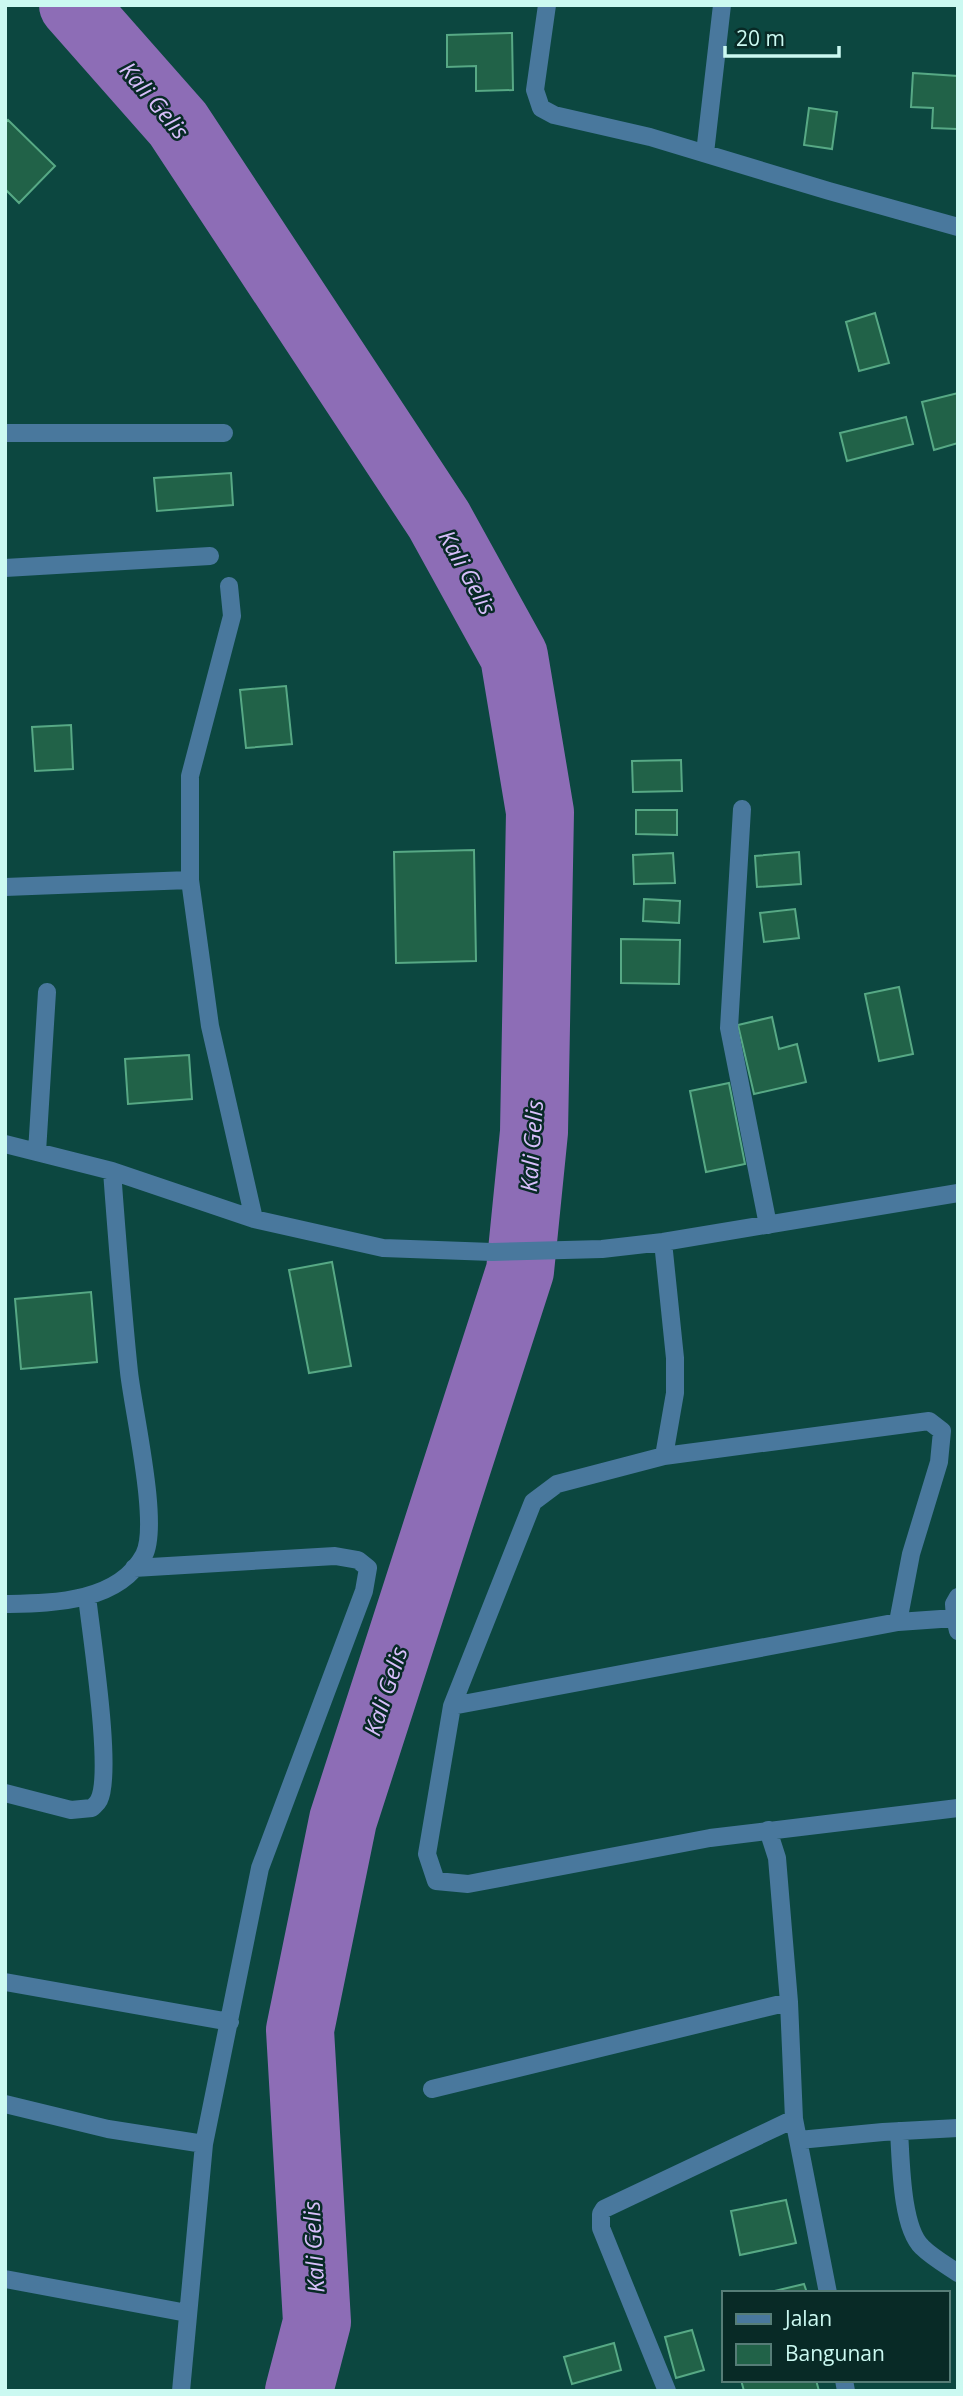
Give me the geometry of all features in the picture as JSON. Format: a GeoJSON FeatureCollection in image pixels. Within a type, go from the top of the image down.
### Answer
{"type":"FeatureCollection","features":[{"type":"Feature","properties":{"kind":"street"},"geometry":{"type":"LineString","coordinates":[[548,5],[535,90],[541,107],[554,115],[650,137],[958,227]]}},
{"type":"Feature","properties":{"kind":"street"},"geometry":{"type":"LineString","coordinates":[[705,153],[722,5]]}},
{"type":"Feature","properties":{"kind":"street"},"geometry":{"type":"LineString","coordinates":[[5,433],[224,433]]}},
{"type":"Feature","properties":{"kind":"street"},"geometry":{"type":"LineString","coordinates":[[5,568],[210,556]]}},
{"type":"Feature","properties":{"kind":"street"},"geometry":{"type":"LineString","coordinates":[[229,586],[232,616],[190,776],[190,880],[210,1026],[254,1219]]}},
{"type":"Feature","properties":{"kind":"street"},"geometry":{"type":"LineString","coordinates":[[743,809],[729,1028],[768,1224]]}},
{"type":"Feature","properties":{"kind":"street"},"geometry":{"type":"LineString","coordinates":[[5,887],[190,880]]}},
{"type":"Feature","properties":{"kind":"street"},"geometry":{"type":"LineString","coordinates":[[37,1152],[47,992]]}},
{"type":"Feature","properties":{"kind":"street"},"geometry":{"type":"LineString","coordinates":[[5,1144],[112,1171],[254,1219],[383,1248],[492,1252],[602,1249],[663,1242],[958,1193]]}},
{"type":"Feature","properties":{"kind":"street"},"geometry":{"type":"LineString","coordinates":[[5,1604],[39,1603],[87,1596],[118,1581],[134,1568],[145,1554],[148,1501],[129,1373],[112,1171]]}},
{"type":"Feature","properties":{"kind":"street"},"geometry":{"type":"LineString","coordinates":[[663,1242],[675,1358],[675,1393],[664,1456]]}},
{"type":"Feature","properties":{"kind":"street"},"geometry":{"type":"LineString","coordinates":[[898,1622],[911,1554],[939,1462],[942,1431],[929,1421],[664,1456],[557,1483],[533,1502],[452,1706],[427,1854],[436,1881],[468,1884],[710,1838],[958,1808]]}},
{"type":"Feature","properties":{"kind":"street"},"geometry":{"type":"LineString","coordinates":[[134,1568],[335,1556],[358,1560],[368,1568],[364,1591],[260,1868],[204,2144],[181,2391]]}},
{"type":"Feature","properties":{"kind":"street"},"geometry":{"type":"LineString","coordinates":[[5,1793],[71,1810],[92,1808],[100,1799],[103,1787],[103,1741],[87,1596]]}},
{"type":"Feature","properties":{"kind":"street"},"geometry":{"type":"LineString","coordinates":[[452,1706],[898,1622],[956,1625],[954,1604],[958,1597]]}},
{"type":"Feature","properties":{"kind":"street"},"geometry":{"type":"LineString","coordinates":[[768,1830],[777,1858],[789,2002],[794,2119],[828,2291]]}},
{"type":"Feature","properties":{"kind":"street"},"geometry":{"type":"LineString","coordinates":[[5,1982],[230,2022]]}},
{"type":"Feature","properties":{"kind":"street"},"geometry":{"type":"LineString","coordinates":[[432,2089],[789,2002]]}},
{"type":"Feature","properties":{"kind":"street"},"geometry":{"type":"LineString","coordinates":[[5,2104],[108,2129],[204,2144]]}},
{"type":"Feature","properties":{"kind":"street"},"geometry":{"type":"LineString","coordinates":[[667,2391],[601,2228],[601,2214],[604,2208],[794,2119]]}},
{"type":"Feature","properties":{"kind":"street"},"geometry":{"type":"LineString","coordinates":[[799,2140],[958,2128]]}},
{"type":"Feature","properties":{"kind":"street"},"geometry":{"type":"LineString","coordinates":[[899,2131],[908,2221],[920,2246],[958,2273]]}},
{"type":"Feature","properties":{"kind":"street"},"geometry":{"type":"LineString","coordinates":[[5,2279],[187,2312]]}},
{"type":"Feature","properties":{"kind":"building"},"geometry":{"type":"Polygon","coordinates":[[[512,33],[513,90],[476,91],[476,66],[447,67],[447,35],[512,33]]]}},
{"type":"Feature","properties":{"kind":"building"},"geometry":{"type":"Polygon","coordinates":[[[913,73],[958,76],[957,129],[932,128],[933,108],[911,107],[913,73]]]}},
{"type":"Feature","properties":{"kind":"building"},"geometry":{"type":"Polygon","coordinates":[[[809,108],[837,112],[832,149],[804,145],[809,108]]]}},
{"type":"Feature","properties":{"kind":"building"},"geometry":{"type":"Polygon","coordinates":[[[8,120],[55,166],[19,203],[5,189],[5,123],[8,120]]]}},
{"type":"Feature","properties":{"kind":"building"},"geometry":{"type":"Polygon","coordinates":[[[875,313],[889,363],[859,371],[846,322],[875,313]]]}},
{"type":"Feature","properties":{"kind":"building"},"geometry":{"type":"Polygon","coordinates":[[[958,393],[958,443],[934,450],[922,402],[958,393]]]}},
{"type":"Feature","properties":{"kind":"building"},"geometry":{"type":"Polygon","coordinates":[[[906,417],[913,444],[847,461],[840,433],[906,417]]]}},
{"type":"Feature","properties":{"kind":"building"},"geometry":{"type":"Polygon","coordinates":[[[231,473],[233,505],[157,511],[154,478],[231,473]]]}},
{"type":"Feature","properties":{"kind":"building"},"geometry":{"type":"Polygon","coordinates":[[[286,686],[292,744],[246,748],[240,690],[286,686]]]}},
{"type":"Feature","properties":{"kind":"building"},"geometry":{"type":"Polygon","coordinates":[[[71,725],[73,769],[35,771],[32,727],[71,725]]]}},
{"type":"Feature","properties":{"kind":"building"},"geometry":{"type":"Polygon","coordinates":[[[681,760],[682,791],[633,792],[632,761],[681,760]]]}},
{"type":"Feature","properties":{"kind":"building"},"geometry":{"type":"Polygon","coordinates":[[[636,810],[677,810],[677,835],[636,834],[636,810]]]}},
{"type":"Feature","properties":{"kind":"building"},"geometry":{"type":"Polygon","coordinates":[[[474,850],[476,961],[396,963],[394,852],[474,850]]]}},
{"type":"Feature","properties":{"kind":"building"},"geometry":{"type":"Polygon","coordinates":[[[799,852],[801,884],[757,887],[755,856],[799,852]]]}},
{"type":"Feature","properties":{"kind":"building"},"geometry":{"type":"Polygon","coordinates":[[[673,853],[675,883],[634,884],[633,855],[673,853]]]}},
{"type":"Feature","properties":{"kind":"building"},"geometry":{"type":"Polygon","coordinates":[[[644,899],[680,901],[679,923],[643,921],[644,899]]]}},
{"type":"Feature","properties":{"kind":"building"},"geometry":{"type":"Polygon","coordinates":[[[795,909],[799,938],[764,942],[760,913],[795,909]]]}},
{"type":"Feature","properties":{"kind":"building"},"geometry":{"type":"Polygon","coordinates":[[[621,939],[680,940],[679,984],[621,983],[621,939]]]}},
{"type":"Feature","properties":{"kind":"building"},"geometry":{"type":"Polygon","coordinates":[[[899,987],[913,1054],[879,1061],[865,994],[899,987]]]}},
{"type":"Feature","properties":{"kind":"building"},"geometry":{"type":"Polygon","coordinates":[[[772,1017],[779,1049],[797,1044],[806,1082],[754,1094],[738,1025],[772,1017]]]}},
{"type":"Feature","properties":{"kind":"building"},"geometry":{"type":"Polygon","coordinates":[[[189,1055],[192,1099],[128,1104],[125,1059],[189,1055]]]}},
{"type":"Feature","properties":{"kind":"building"},"geometry":{"type":"Polygon","coordinates":[[[729,1083],[745,1164],[706,1172],[690,1091],[729,1083]]]}},
{"type":"Feature","properties":{"kind":"building"},"geometry":{"type":"Polygon","coordinates":[[[332,1262],[351,1366],[309,1373],[289,1270],[332,1262]]]}},
{"type":"Feature","properties":{"kind":"building"},"geometry":{"type":"Polygon","coordinates":[[[91,1292],[97,1362],[21,1369],[15,1299],[91,1292]]]}},
{"type":"Feature","properties":{"kind":"building"},"geometry":{"type":"Polygon","coordinates":[[[786,2200],[796,2243],[740,2255],[731,2211],[786,2200]]]}},
{"type":"Feature","properties":{"kind":"building"},"geometry":{"type":"Polygon","coordinates":[[[804,2284],[806,2291],[774,2291],[804,2284]]]}},
{"type":"Feature","properties":{"kind":"building"},"geometry":{"type":"Polygon","coordinates":[[[692,2330],[704,2370],[676,2378],[665,2337],[692,2330]]]}},
{"type":"Feature","properties":{"kind":"building"},"geometry":{"type":"Polygon","coordinates":[[[614,2343],[621,2370],[572,2384],[564,2357],[614,2343]]]}},
{"type":"Feature","properties":{"kind":"building"},"geometry":{"type":"Polygon","coordinates":[[[742,2382],[817,2382],[819,2391],[744,2391],[742,2382]]]}},
{"type":"Feature","properties":{"kind":"waterway","name":"Kali Gelis"},"geometry":{"type":"LineString","coordinates":[[73,5],[178,124],[439,520],[514,656],[540,812],[534,1132],[520,1271],[343,1820],[300,2030],[317,2322],[299,2391]]}}]}
